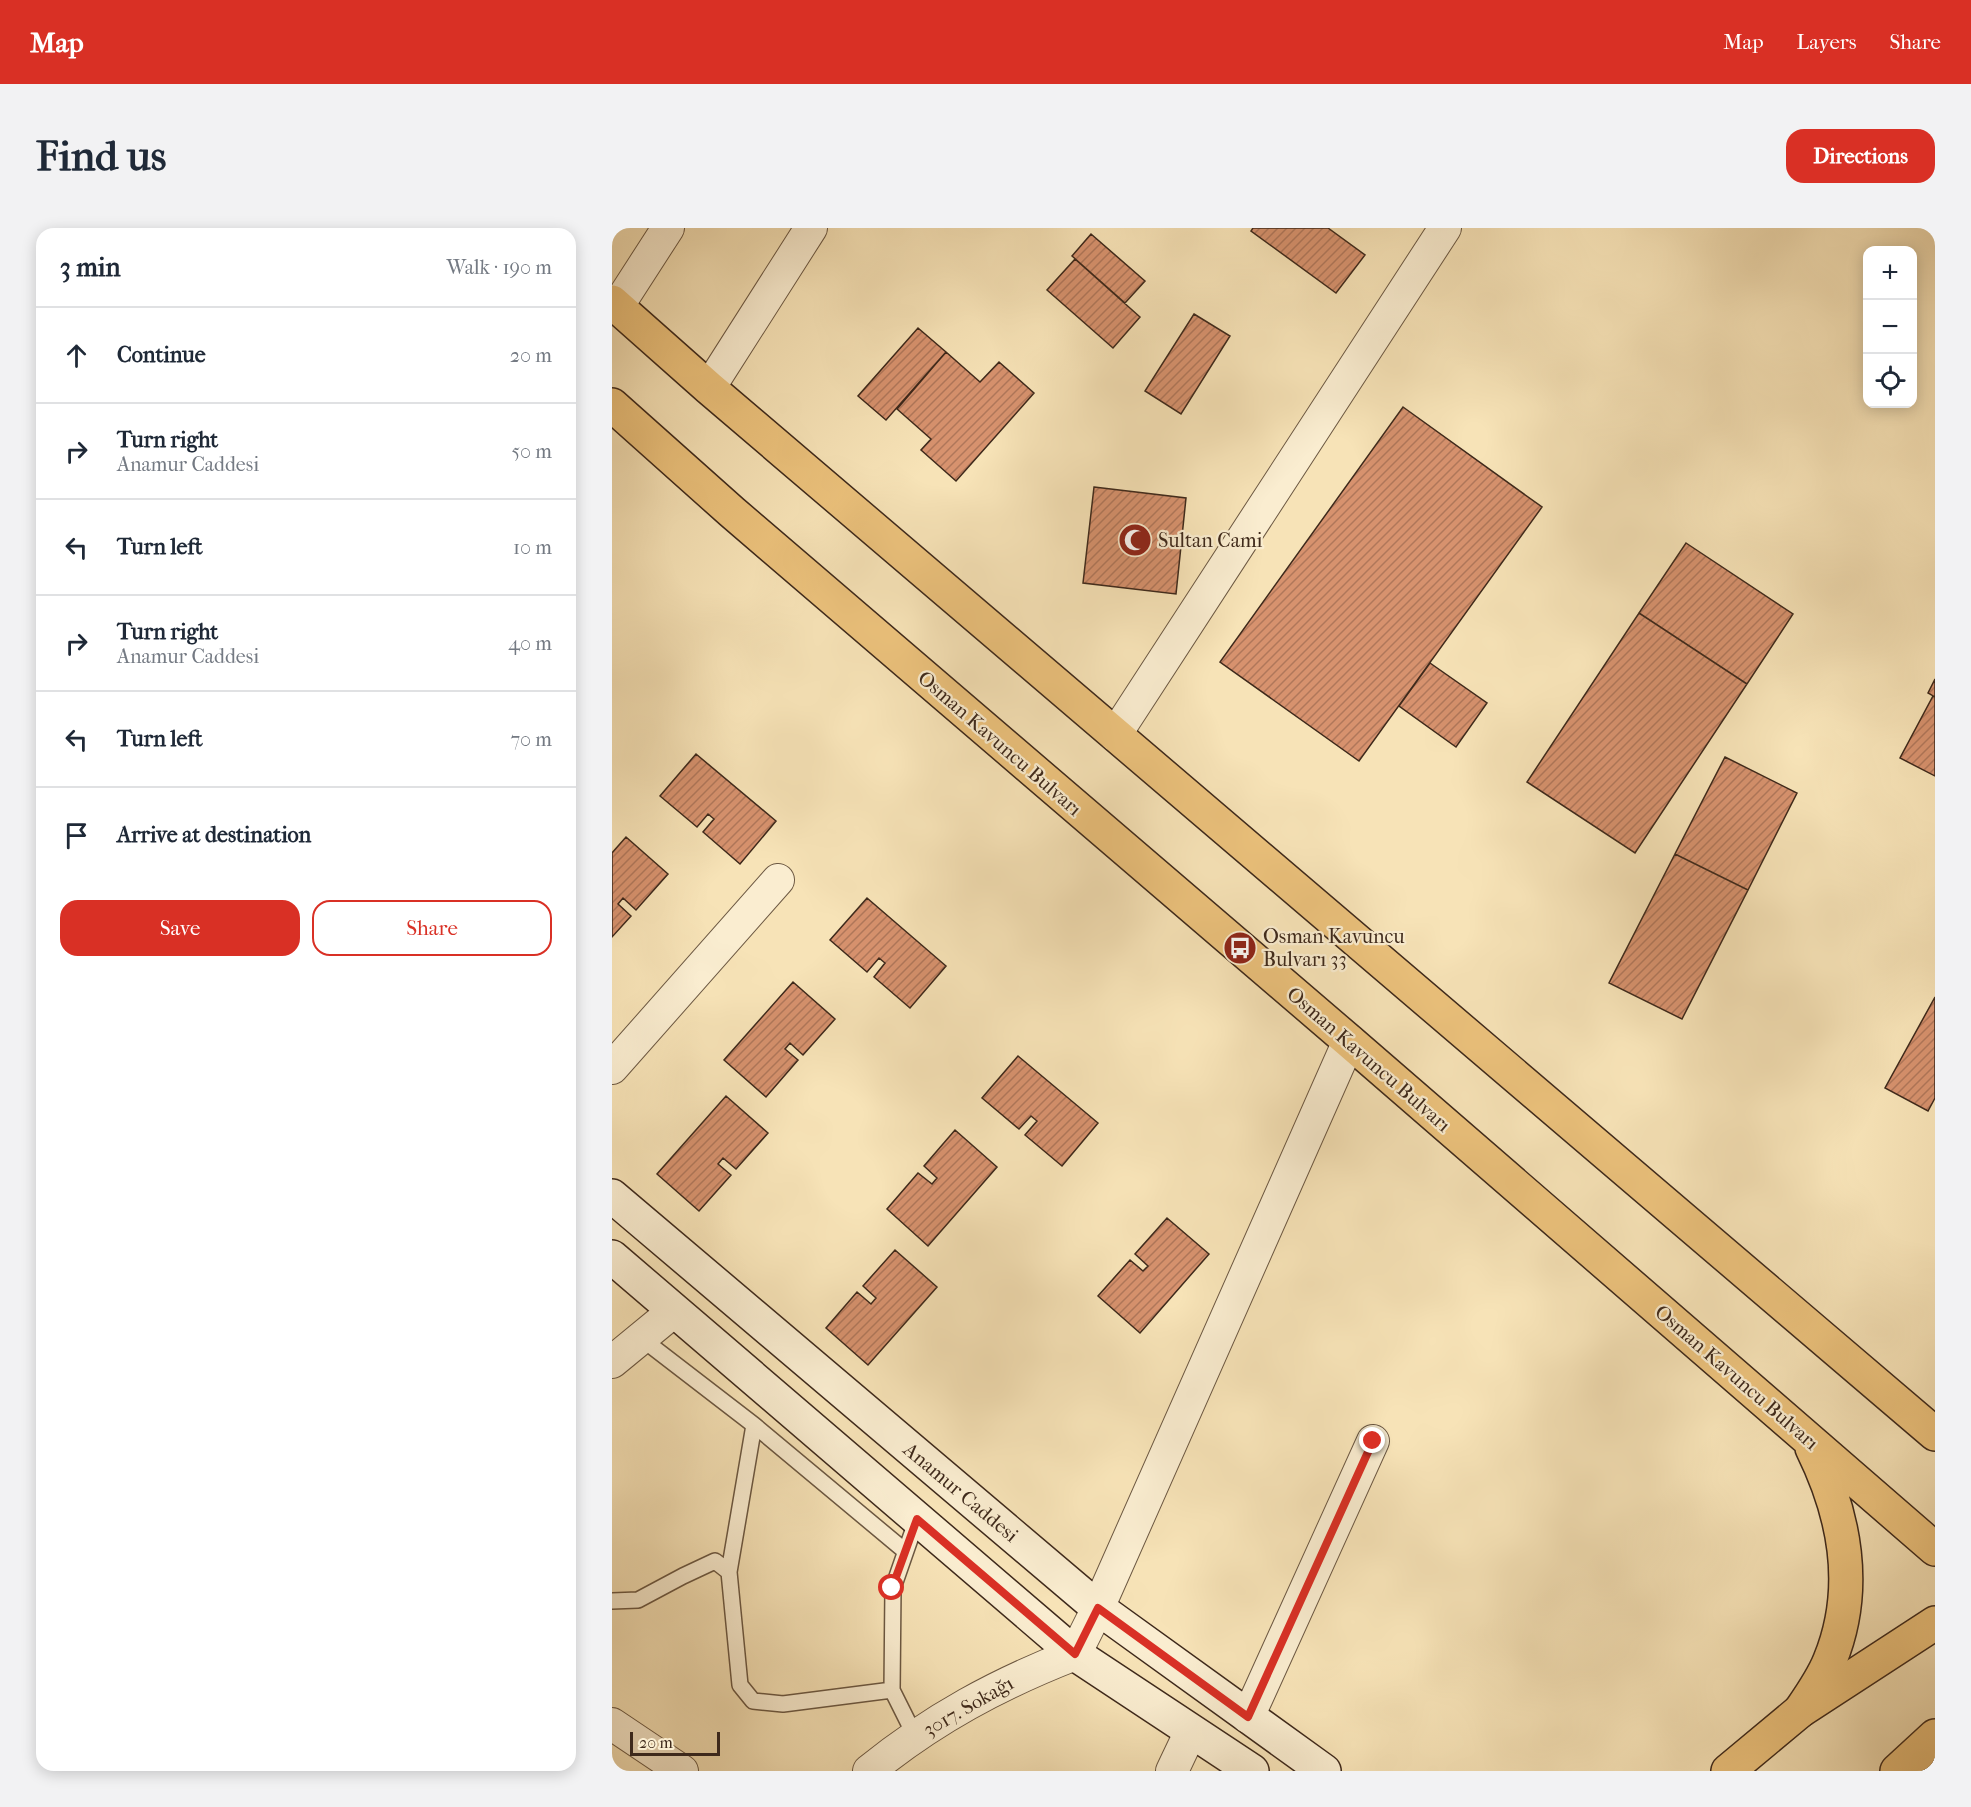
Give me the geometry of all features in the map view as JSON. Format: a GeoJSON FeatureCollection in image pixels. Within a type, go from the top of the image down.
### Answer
{"type":"FeatureCollection","features":[{"type":"Feature","properties":{"kind":"main road"},"geometry":{"type":"LineString","coordinates":[[615,305],[709,388],[1935,1434]]}},
{"type":"Feature","properties":{"kind":"main road","name":"Osman Kavuncu Bulvarı"},"geometry":{"type":"LineString","coordinates":[[612,405],[732,512],[1349,1041],[1935,1549]]}},
{"type":"Feature","properties":{"kind":"main road"},"geometry":{"type":"LineString","coordinates":[[1800,1711],[1830,1662],[1845,1606],[1847,1580],[1846,1555],[1833,1498],[1807,1438]]}},
{"type":"Feature","properties":{"kind":"main road"},"geometry":{"type":"LineString","coordinates":[[1728,1771],[1800,1711],[1935,1623]]}},
{"type":"Feature","properties":{"kind":"main road"},"geometry":{"type":"LineString","coordinates":[[1897,1771],[1935,1736]]}},
{"type":"Feature","properties":{"kind":"main road"},"geometry":{"type":"LineString","coordinates":[[1925,1771],[1935,1767]]}},
{"type":"Feature","properties":{"kind":"street"},"geometry":{"type":"LineString","coordinates":[[615,305],[668,228]]}},
{"type":"Feature","properties":{"kind":"street"},"geometry":{"type":"LineString","coordinates":[[709,388],[811,228]]}},
{"type":"Feature","properties":{"kind":"street"},"geometry":{"type":"LineString","coordinates":[[1115,735],[1445,228]]}},
{"type":"Feature","properties":{"kind":"street"},"geometry":{"type":"LineString","coordinates":[[612,1068],[778,880]]}},
{"type":"Feature","properties":{"kind":"street"},"geometry":{"type":"LineString","coordinates":[[1075,1654],[1098,1608],[1349,1041]]}},
{"type":"Feature","properties":{"kind":"street","name":"Anamur Caddesi"},"geometry":{"type":"LineString","coordinates":[[612,1196],[1098,1608],[1324,1771]]}},
{"type":"Feature","properties":{"kind":"street"},"geometry":{"type":"LineString","coordinates":[[612,1257],[1075,1654],[1252,1771]]}},
{"type":"Feature","properties":{"kind":"street"},"geometry":{"type":"LineString","coordinates":[[612,1362],[675,1311]]}},
{"type":"Feature","properties":{"kind":"street"},"geometry":{"type":"LineString","coordinates":[[1248,1717],[1373,1441]]}},
{"type":"Feature","properties":{"kind":"street","name":"3017. Sokağı"},"geometry":{"type":"LineString","coordinates":[[869,1771],[915,1736],[982,1695],[1027,1672],[1075,1654]]}},
{"type":"Feature","properties":{"kind":"street"},"geometry":{"type":"LineString","coordinates":[[612,1724],[682,1771]]}},
{"type":"Feature","properties":{"kind":"street"},"geometry":{"type":"LineString","coordinates":[[1172,1771],[1191,1731]]}},
{"type":"Feature","properties":{"kind":"lane"},"geometry":{"type":"LineString","coordinates":[[641,1338],[754,1425],[905,1551]]}},
{"type":"Feature","properties":{"kind":"lane"},"geometry":{"type":"LineString","coordinates":[[754,1425],[729,1572],[740,1685],[753,1701],[783,1704],[892,1690]]}},
{"type":"Feature","properties":{"kind":"lane"},"geometry":{"type":"LineString","coordinates":[[915,1736],[892,1690],[892,1588],[917,1519]]}},
{"type":"Feature","properties":{"kind":"lane"},"geometry":{"type":"LineString","coordinates":[[612,1601],[638,1600],[715,1561],[729,1572]]}},
{"type":"Feature","properties":{"kind":"building"},"geometry":{"type":"Polygon","coordinates":[[[1253,228],[1328,228],[1365,255],[1336,293],[1251,231],[1253,228]]]}},
{"type":"Feature","properties":{"kind":"building"},"geometry":{"type":"Polygon","coordinates":[[[1091,234],[1145,281],[1125,303],[1072,256],[1091,234]]]}},
{"type":"Feature","properties":{"kind":"building"},"geometry":{"type":"Polygon","coordinates":[[[1075,259],[1140,317],[1113,348],[1047,290],[1075,259]]]}},
{"type":"Feature","properties":{"kind":"building"},"geometry":{"type":"Polygon","coordinates":[[[1194,314],[1230,336],[1181,414],[1145,391],[1194,314]]]}},
{"type":"Feature","properties":{"kind":"building"},"geometry":{"type":"Polygon","coordinates":[[[918,328],[946,352],[886,420],[858,396],[918,328]]]}},
{"type":"Feature","properties":{"kind":"building"},"geometry":{"type":"Polygon","coordinates":[[[946,352],[980,382],[999,362],[1034,393],[956,481],[921,450],[931,439],[897,409],[946,352]]]}},
{"type":"Feature","properties":{"kind":"building"},"geometry":{"type":"Polygon","coordinates":[[[1403,407],[1542,507],[1359,761],[1220,662],[1403,407]]]}},
{"type":"Feature","properties":{"kind":"building","name":"Sultan Cami"},"geometry":{"type":"Polygon","coordinates":[[[1094,487],[1186,498],[1176,594],[1083,583],[1094,487]]]}},
{"type":"Feature","properties":{"kind":"building"},"geometry":{"type":"Polygon","coordinates":[[[1686,543],[1793,614],[1747,684],[1639,613],[1686,543]]]}},
{"type":"Feature","properties":{"kind":"building"},"geometry":{"type":"Polygon","coordinates":[[[1639,613],[1747,684],[1635,853],[1527,782],[1639,613]]]}},
{"type":"Feature","properties":{"kind":"building"},"geometry":{"type":"Polygon","coordinates":[[[1430,663],[1487,703],[1456,747],[1399,706],[1430,663]]]}},
{"type":"Feature","properties":{"kind":"building"},"geometry":{"type":"Polygon","coordinates":[[[1935,679],[1935,697],[1928,693],[1935,679]]]}},
{"type":"Feature","properties":{"kind":"building"},"geometry":{"type":"Polygon","coordinates":[[[1933,696],[1935,697],[1935,776],[1900,758],[1933,696]]]}},
{"type":"Feature","properties":{"kind":"building"},"geometry":{"type":"Polygon","coordinates":[[[696,754],[776,821],[740,864],[703,832],[714,819],[708,814],[697,827],[660,796],[696,754]]]}},
{"type":"Feature","properties":{"kind":"building"},"geometry":{"type":"Polygon","coordinates":[[[1725,757],[1797,793],[1748,890],[1675,854],[1725,757]]]}},
{"type":"Feature","properties":{"kind":"building"},"geometry":{"type":"Polygon","coordinates":[[[626,837],[668,874],[636,910],[623,898],[618,904],[631,916],[612,937],[612,853],[626,837]]]}},
{"type":"Feature","properties":{"kind":"building"},"geometry":{"type":"Polygon","coordinates":[[[1675,854],[1748,890],[1682,1019],[1609,983],[1675,854]]]}},
{"type":"Feature","properties":{"kind":"building"},"geometry":{"type":"Polygon","coordinates":[[[867,898],[946,966],[910,1008],[874,977],[885,963],[879,958],[867,972],[830,940],[867,898]]]}},
{"type":"Feature","properties":{"kind":"building"},"geometry":{"type":"Polygon","coordinates":[[[793,982],[835,1019],[803,1055],[790,1043],[785,1049],[798,1060],[766,1097],[724,1060],[793,982]]]}},
{"type":"Feature","properties":{"kind":"building"},"geometry":{"type":"Polygon","coordinates":[[[1935,997],[1935,1098],[1928,1111],[1885,1088],[1935,997]]]}},
{"type":"Feature","properties":{"kind":"building"},"geometry":{"type":"Polygon","coordinates":[[[1018,1056],[1098,1123],[1062,1166],[1025,1135],[1037,1121],[1031,1116],[1019,1129],[982,1098],[1018,1056]]]}},
{"type":"Feature","properties":{"kind":"building"},"geometry":{"type":"Polygon","coordinates":[[[726,1096],[768,1133],[736,1169],[723,1158],[718,1164],[731,1175],[699,1211],[657,1174],[726,1096]]]}},
{"type":"Feature","properties":{"kind":"building"},"geometry":{"type":"Polygon","coordinates":[[[955,1130],[997,1167],[928,1246],[887,1209],[918,1173],[932,1184],[937,1178],[924,1166],[955,1130]]]}},
{"type":"Feature","properties":{"kind":"building"},"geometry":{"type":"Polygon","coordinates":[[[1167,1218],[1209,1254],[1140,1333],[1098,1296],[1130,1260],[1143,1271],[1148,1266],[1135,1254],[1167,1218]]]}},
{"type":"Feature","properties":{"kind":"building"},"geometry":{"type":"Polygon","coordinates":[[[895,1250],[937,1287],[868,1365],[826,1328],[857,1292],[871,1304],[876,1298],[863,1286],[895,1250]]]}},
{"type":"Feature","properties":{"kind":"place","name":"Sultan Cami"},"geometry":{"type":"Point","coordinates":[1135,540]}},
{"type":"Feature","properties":{"kind":"place","name":"Osman Kavuncu Bulvarı 33"},"geometry":{"type":"Point","coordinates":[1240,948]}},
{"type":"Feature","properties":{"kind":"route"},"geometry":{"type":"LineString","coordinates":[[892,1588],[917,1519],[1075,1654],[1098,1608],[1248,1717],[1373,1441]]}}]}
